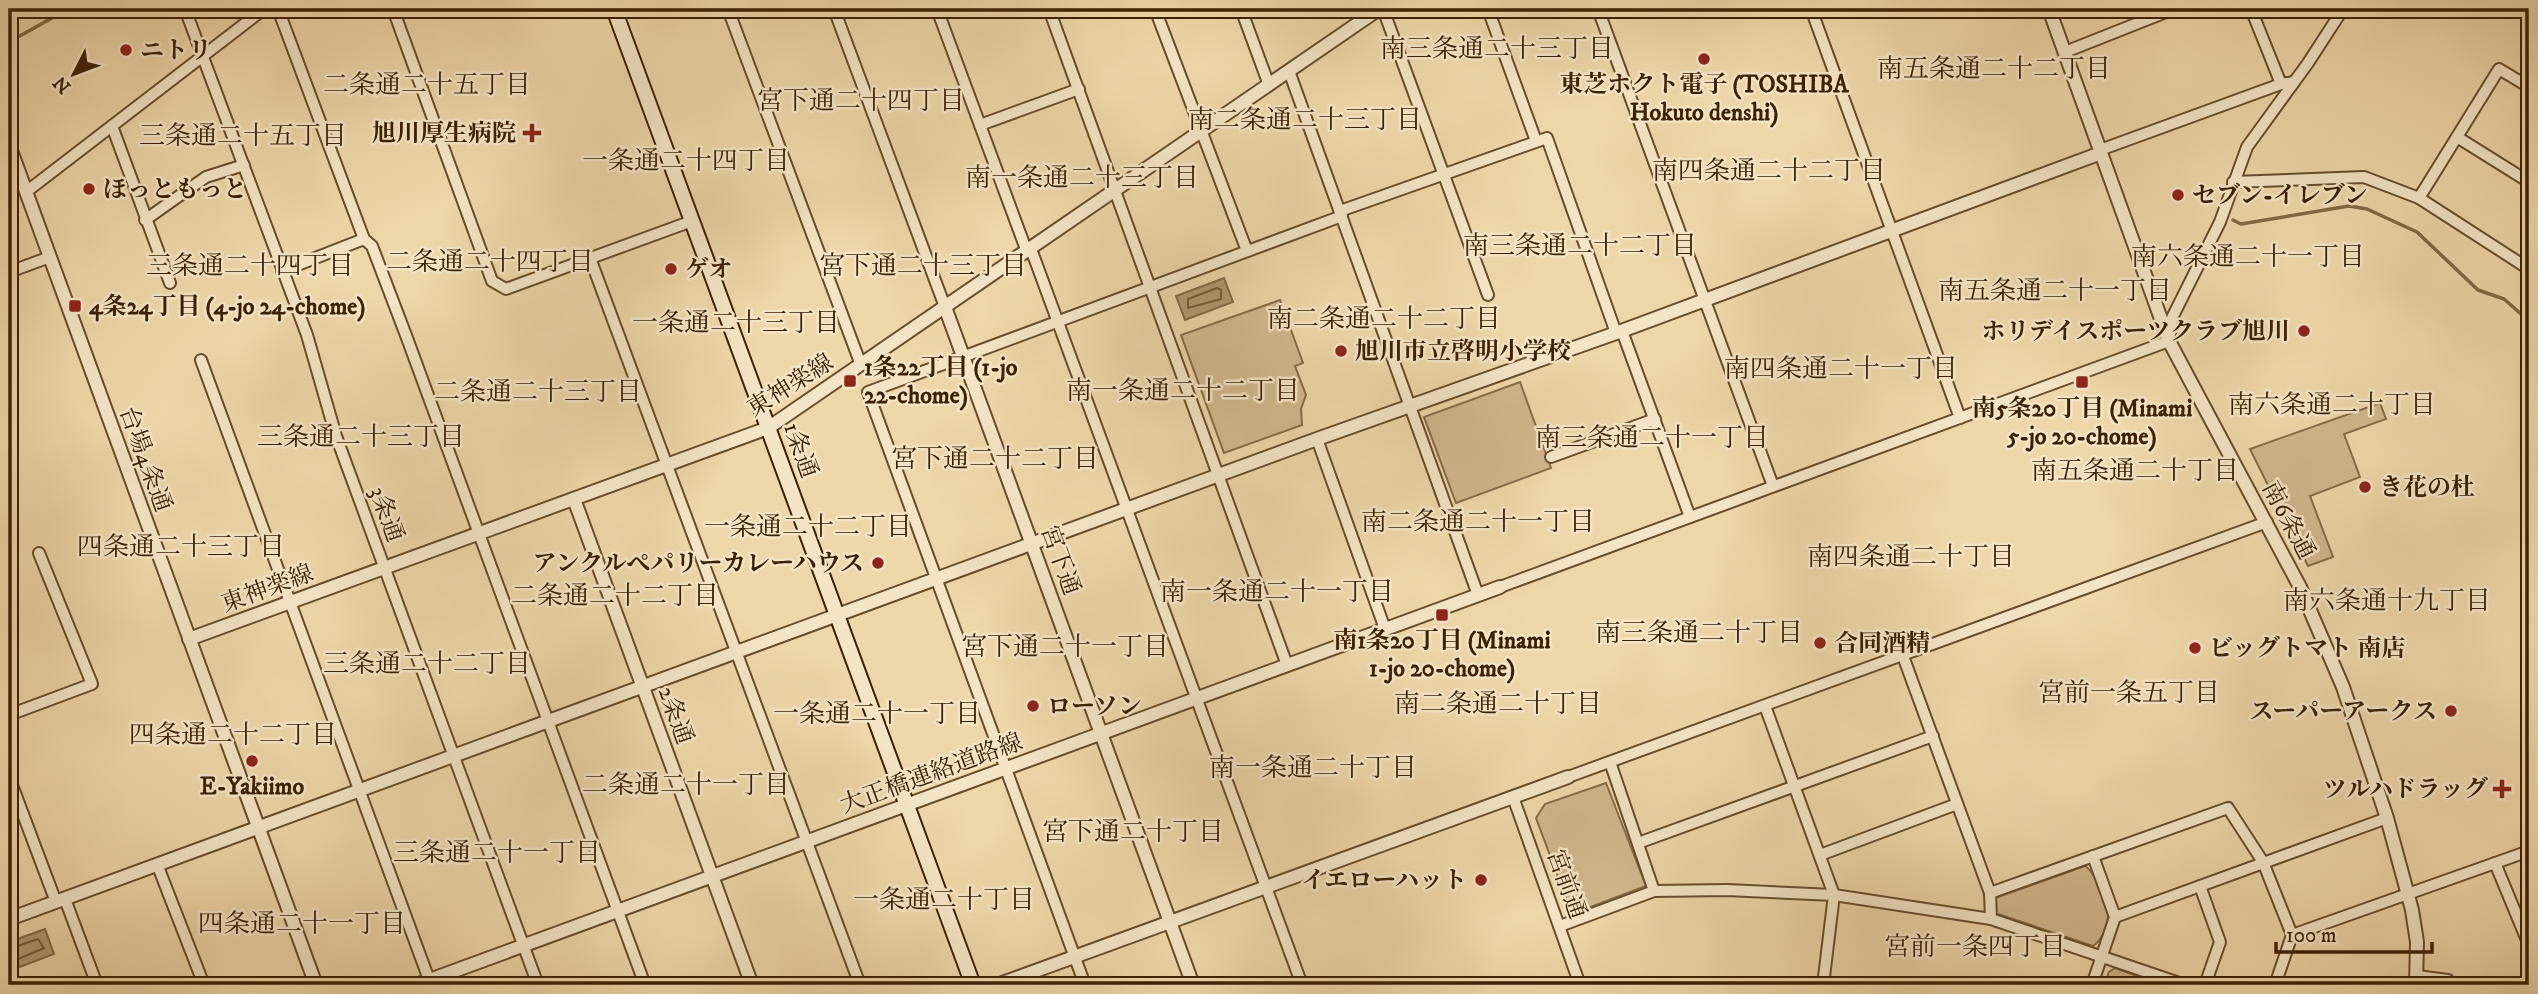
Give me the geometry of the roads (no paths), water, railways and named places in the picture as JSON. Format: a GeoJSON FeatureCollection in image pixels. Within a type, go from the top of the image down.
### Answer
{"type":"FeatureCollection","features":[{"type":"Feature","properties":{"kind":"main road","name":"1条通"},"geometry":{"type":"LineString","coordinates":[[614,9],[973,985]]}},
{"type":"Feature","properties":{"kind":"street","name":"3条通"},"geometry":{"type":"LineString","coordinates":[[186,9],[307,335],[336,436],[538,985]]}},
{"type":"Feature","properties":{"kind":"street"},"geometry":{"type":"LineString","coordinates":[[26,192],[264,9]]}},
{"type":"Feature","properties":{"kind":"street"},"geometry":{"type":"LineString","coordinates":[[278,9],[364,239],[372,246],[645,985]]}},
{"type":"Feature","properties":{"kind":"street"},"geometry":{"type":"LineString","coordinates":[[393,9],[492,281],[506,289],[692,221]]}},
{"type":"Feature","properties":{"kind":"street"},"geometry":{"type":"LineString","coordinates":[[728,9],[861,365]]}},
{"type":"Feature","properties":{"kind":"street"},"geometry":{"type":"LineString","coordinates":[[834,9],[946,307]]}},
{"type":"Feature","properties":{"kind":"street"},"geometry":{"type":"LineString","coordinates":[[937,9],[980,125],[1059,321],[1302,985]]}},
{"type":"Feature","properties":{"kind":"street"},"geometry":{"type":"LineString","coordinates":[[1049,9],[1287,665]]}},
{"type":"Feature","properties":{"kind":"street"},"geometry":{"type":"LineString","coordinates":[[1155,9],[1247,251]]}},
{"type":"Feature","properties":{"kind":"street"},"geometry":{"type":"LineString","coordinates":[[1241,9],[1269,85]]}},
{"type":"Feature","properties":{"kind":"street"},"geometry":{"type":"LineString","coordinates":[[1381,9],[1488,295]]}},
{"type":"Feature","properties":{"kind":"street","name":"東神楽線"},"geometry":{"type":"LineString","coordinates":[[189,639],[768,428],[1269,85],[1365,13],[1381,9]]}},
{"type":"Feature","properties":{"kind":"street"},"geometry":{"type":"LineString","coordinates":[[1488,9],[1536,141]]}},
{"type":"Feature","properties":{"kind":"street"},"geometry":{"type":"LineString","coordinates":[[1598,9],[1773,486]]}},
{"type":"Feature","properties":{"kind":"street","name":"南6条通"},"geometry":{"type":"LineString","coordinates":[[2049,9],[2169,341],[2267,522],[2330,654],[2387,818],[2408,893],[2417,942],[2416,981]]}},
{"type":"Feature","properties":{"kind":"street"},"geometry":{"type":"LineString","coordinates":[[2065,52],[2166,12],[2185,9]]}},
{"type":"Feature","properties":{"kind":"street"},"geometry":{"type":"LineString","coordinates":[[2251,9],[2281,84]]}},
{"type":"Feature","properties":{"kind":"street"},"geometry":{"type":"LineString","coordinates":[[2169,341],[2172,317],[2220,222],[2247,146],[2343,9]]}},
{"type":"Feature","properties":{"kind":"street"},"geometry":{"type":"LineString","coordinates":[[1814,17],[1894,229],[1960,418]]}},
{"type":"Feature","properties":{"kind":"street"},"geometry":{"type":"LineString","coordinates":[[2419,198],[2499,69],[2529,87]]}},
{"type":"Feature","properties":{"kind":"street"},"geometry":{"type":"LineString","coordinates":[[1289,71],[1478,595]]}},
{"type":"Feature","properties":{"kind":"street"},"geometry":{"type":"LineString","coordinates":[[9,919],[360,793],[1217,475],[1619,332],[2281,84],[2294,82]]}},
{"type":"Feature","properties":{"kind":"street"},"geometry":{"type":"LineString","coordinates":[[980,125],[1079,89]]}},
{"type":"Feature","properties":{"kind":"street"},"geometry":{"type":"LineString","coordinates":[[112,126],[170,282]]}},
{"type":"Feature","properties":{"kind":"street"},"geometry":{"type":"LineString","coordinates":[[2457,136],[2529,182]]}},
{"type":"Feature","properties":{"kind":"street"},"geometry":{"type":"LineString","coordinates":[[1085,985],[868,392],[1547,138],[1690,517]]}},
{"type":"Feature","properties":{"kind":"street","name":"台場4条通"},"geometry":{"type":"LineString","coordinates":[[9,145],[316,985]]}},
{"type":"Feature","properties":{"kind":"street"},"geometry":{"type":"LineString","coordinates":[[145,220],[206,177],[244,165]]}},
{"type":"Feature","properties":{"kind":"street"},"geometry":{"type":"LineString","coordinates":[[2233,182],[2364,177],[2419,198],[2529,269]]}},
{"type":"Feature","properties":{"kind":"street"},"geometry":{"type":"LineString","coordinates":[[282,271],[364,239]]}},
{"type":"Feature","properties":{"kind":"street"},"geometry":{"type":"LineString","coordinates":[[9,272],[50,257]]}},
{"type":"Feature","properties":{"kind":"street"},"geometry":{"type":"LineString","coordinates":[[590,258],[860,985]]}},
{"type":"Feature","properties":{"kind":"street","name":"宮下通"},"geometry":{"type":"LineString","coordinates":[[946,307],[1193,985]]}},
{"type":"Feature","properties":{"kind":"street","name":"大正橋連絡道路線"},"geometry":{"type":"LineString","coordinates":[[416,985],[430,983],[806,841],[2169,341]]}},
{"type":"Feature","properties":{"kind":"street"},"geometry":{"type":"LineString","coordinates":[[201,360],[430,983]]}},
{"type":"Feature","properties":{"kind":"street"},"geometry":{"type":"LineString","coordinates":[[1551,457],[1655,419]]}},
{"type":"Feature","properties":{"kind":"street"},"geometry":{"type":"LineString","coordinates":[[1317,439],[1385,629]]}},
{"type":"Feature","properties":{"kind":"street","name":"2条通"},"geometry":{"type":"LineString","coordinates":[[574,499],[752,985]]}},
{"type":"Feature","properties":{"kind":"street"},"geometry":{"type":"LineString","coordinates":[[998,985],[2267,522]]}},
{"type":"Feature","properties":{"kind":"street"},"geometry":{"type":"LineString","coordinates":[[9,715],[92,684],[39,553]]}},
{"type":"Feature","properties":{"kind":"street"},"geometry":{"type":"LineString","coordinates":[[1903,656],[1990,893],[1991,919]]}},
{"type":"Feature","properties":{"kind":"street"},"geometry":{"type":"LineString","coordinates":[[1765,706],[1834,895],[1823,985]]}},
{"type":"Feature","properties":{"kind":"street"},"geometry":{"type":"LineString","coordinates":[[1638,843],[1933,736]]}},
{"type":"Feature","properties":{"kind":"street"},"geometry":{"type":"LineString","coordinates":[[1610,762],[1654,891]]}},
{"type":"Feature","properties":{"kind":"street"},"geometry":{"type":"LineString","coordinates":[[9,777],[97,985]]}},
{"type":"Feature","properties":{"kind":"street","name":"宮前通"},"geometry":{"type":"LineString","coordinates":[[1513,797],[1580,985]]}},
{"type":"Feature","properties":{"kind":"street"},"geometry":{"type":"LineString","coordinates":[[1820,855],[1958,804]]}},
{"type":"Feature","properties":{"kind":"street"},"geometry":{"type":"LineString","coordinates":[[1990,893],[2228,808],[2263,862],[2292,935],[2275,985]]}},
{"type":"Feature","properties":{"kind":"street"},"geometry":{"type":"LineString","coordinates":[[2115,917],[2387,818]]}},
{"type":"Feature","properties":{"kind":"street"},"geometry":{"type":"LineString","coordinates":[[2292,935],[2529,851]]}},
{"type":"Feature","properties":{"kind":"street"},"geometry":{"type":"LineString","coordinates":[[2092,985],[2115,917],[2093,856]]}},
{"type":"Feature","properties":{"kind":"street"},"geometry":{"type":"LineString","coordinates":[[2495,863],[2529,945]]}},
{"type":"Feature","properties":{"kind":"street"},"geometry":{"type":"LineString","coordinates":[[157,864],[204,985]]}},
{"type":"Feature","properties":{"kind":"street"},"geometry":{"type":"LineString","coordinates":[[2200,886],[2220,942],[2205,985]]}},
{"type":"Feature","properties":{"kind":"street"},"geometry":{"type":"LineString","coordinates":[[1560,926],[1654,891],[1727,890],[1834,895],[1991,919],[2104,955],[2185,985]]}},
{"type":"Feature","properties":{"kind":"street"},"geometry":{"type":"LineString","coordinates":[[2416,981],[2448,980],[2450,985]]}},
{"type":"Feature","properties":{"kind":"water"},"geometry":{"type":"Polygon","coordinates":[[[1224,278],[1233,302],[1185,320],[1176,296],[1224,278]]]}},
{"type":"Feature","properties":{"kind":"water"},"geometry":{"type":"Polygon","coordinates":[[[45,929],[54,954],[9,971],[9,942],[45,929]]]}},
{"type":"Feature","properties":{"kind":"waterway"},"geometry":{"type":"LineString","coordinates":[[9,42],[68,9]]}},
{"type":"Feature","properties":{"kind":"waterway"},"geometry":{"type":"LineString","coordinates":[[2233,220],[2241,224],[2349,206],[2367,209],[2417,232],[2478,290],[2504,299],[2529,321]]}},
{"type":"Feature","properties":{"kind":"place","name":"ニトリ"},"geometry":{"type":"Point","coordinates":[126,50]}},
{"type":"Feature","properties":{"kind":"place","name":"東芝ホクト電子 (TOSHIBA Hokuto denshi)"},"geometry":{"type":"Point","coordinates":[1704,59]}},
{"type":"Feature","properties":{"kind":"place","name":"旭川厚生病院"},"geometry":{"type":"Point","coordinates":[532,133]}},
{"type":"Feature","properties":{"kind":"place","name":"ほっともっと"},"geometry":{"type":"Point","coordinates":[89,189]}},
{"type":"Feature","properties":{"kind":"place","name":"セブン-イレブン"},"geometry":{"type":"Point","coordinates":[2178,195]}},
{"type":"Feature","properties":{"kind":"place","name":"ゲオ"},"geometry":{"type":"Point","coordinates":[671,269]}},
{"type":"Feature","properties":{"kind":"place","name":"4条24丁目 (4-jo 24-chome)"},"geometry":{"type":"Point","coordinates":[75,306]}},
{"type":"Feature","properties":{"kind":"place","name":"ホリデイスポーツクラブ旭川"},"geometry":{"type":"Point","coordinates":[2304,331]}},
{"type":"Feature","properties":{"kind":"place","name":"旭川市立啓明小学校"},"geometry":{"type":"Point","coordinates":[1341,351]}},
{"type":"Feature","properties":{"kind":"place","name":"1条22丁目 (1-jo 22-chome)"},"geometry":{"type":"Point","coordinates":[850,381]}},
{"type":"Feature","properties":{"kind":"place","name":"南5条20丁目 (Minami 5-jo 20-chome)"},"geometry":{"type":"Point","coordinates":[2082,382]}},
{"type":"Feature","properties":{"kind":"place","name":"き花の杜"},"geometry":{"type":"Point","coordinates":[2365,487]}},
{"type":"Feature","properties":{"kind":"place","name":"アンクルぺパリーカレーハウス"},"geometry":{"type":"Point","coordinates":[878,563]}},
{"type":"Feature","properties":{"kind":"place","name":"南1条20丁目 (Minami 1-jo 20-chome)"},"geometry":{"type":"Point","coordinates":[1442,615]}},
{"type":"Feature","properties":{"kind":"place","name":"合同酒精"},"geometry":{"type":"Point","coordinates":[1820,643]}},
{"type":"Feature","properties":{"kind":"place","name":"ビッグトマト 南店"},"geometry":{"type":"Point","coordinates":[2195,648]}},
{"type":"Feature","properties":{"kind":"place","name":"ローソン"},"geometry":{"type":"Point","coordinates":[1033,706]}},
{"type":"Feature","properties":{"kind":"place","name":"スーパーアークス"},"geometry":{"type":"Point","coordinates":[2451,711]}},
{"type":"Feature","properties":{"kind":"place","name":"E-Yakiimo"},"geometry":{"type":"Point","coordinates":[252,761]}},
{"type":"Feature","properties":{"kind":"place","name":"ツルハドラッグ"},"geometry":{"type":"Point","coordinates":[2502,789]}},
{"type":"Feature","properties":{"kind":"place","name":"イエローハット"},"geometry":{"type":"Point","coordinates":[1481,880]}},
{"type":"Feature","properties":{"kind":"district","name":"南三条通二十三丁目"},"geometry":{"type":"Point","coordinates":[1497,48]}},
{"type":"Feature","properties":{"kind":"district","name":"南五条通二十二丁目"},"geometry":{"type":"Point","coordinates":[1994,68]}},
{"type":"Feature","properties":{"kind":"district","name":"二条通二十五丁目"},"geometry":{"type":"Point","coordinates":[427,84]}},
{"type":"Feature","properties":{"kind":"district","name":"宮下通二十四丁目"},"geometry":{"type":"Point","coordinates":[861,100]}},
{"type":"Feature","properties":{"kind":"district","name":"南二条通二十三丁目"},"geometry":{"type":"Point","coordinates":[1305,119]}},
{"type":"Feature","properties":{"kind":"district","name":"三条通二十五丁目"},"geometry":{"type":"Point","coordinates":[243,135]}},
{"type":"Feature","properties":{"kind":"district","name":"一条通二十四丁目"},"geometry":{"type":"Point","coordinates":[686,160]}},
{"type":"Feature","properties":{"kind":"district","name":"南四条通二十二丁目"},"geometry":{"type":"Point","coordinates":[1769,170]}},
{"type":"Feature","properties":{"kind":"district","name":"南一条通二十三丁目"},"geometry":{"type":"Point","coordinates":[1082,177]}},
{"type":"Feature","properties":{"kind":"district","name":"南三条通二十二丁目"},"geometry":{"type":"Point","coordinates":[1580,245]}},
{"type":"Feature","properties":{"kind":"district","name":"南六条通二十一丁目"},"geometry":{"type":"Point","coordinates":[2248,256]}},
{"type":"Feature","properties":{"kind":"district","name":"二条通二十四丁目"},"geometry":{"type":"Point","coordinates":[490,261]}},
{"type":"Feature","properties":{"kind":"district","name":"三条通二十四丁目"},"geometry":{"type":"Point","coordinates":[250,265]}},
{"type":"Feature","properties":{"kind":"district","name":"宮下通二十三丁目"},"geometry":{"type":"Point","coordinates":[923,265]}},
{"type":"Feature","properties":{"kind":"district","name":"南五条通二十一丁目"},"geometry":{"type":"Point","coordinates":[2055,290]}},
{"type":"Feature","properties":{"kind":"district","name":"南二条通二十二丁目"},"geometry":{"type":"Point","coordinates":[1384,318]}},
{"type":"Feature","properties":{"kind":"district","name":"一条通二十三丁目"},"geometry":{"type":"Point","coordinates":[736,322]}},
{"type":"Feature","properties":{"kind":"district","name":"南四条通二十一丁目"},"geometry":{"type":"Point","coordinates":[1841,368]}},
{"type":"Feature","properties":{"kind":"district","name":"南一条通二十二丁目"},"geometry":{"type":"Point","coordinates":[1183,390]}},
{"type":"Feature","properties":{"kind":"district","name":"二条通二十三丁目"},"geometry":{"type":"Point","coordinates":[538,391]}},
{"type":"Feature","properties":{"kind":"district","name":"南六条通二十丁目"},"geometry":{"type":"Point","coordinates":[2332,404]}},
{"type":"Feature","properties":{"kind":"district","name":"三条通二十三丁目"},"geometry":{"type":"Point","coordinates":[361,436]}},
{"type":"Feature","properties":{"kind":"district","name":"南三条通二十一丁目"},"geometry":{"type":"Point","coordinates":[1652,437]}},
{"type":"Feature","properties":{"kind":"district","name":"宮下通二十二丁目"},"geometry":{"type":"Point","coordinates":[995,458]}},
{"type":"Feature","properties":{"kind":"district","name":"南五条通二十丁目"},"geometry":{"type":"Point","coordinates":[2135,470]}},
{"type":"Feature","properties":{"kind":"district","name":"南二条通二十一丁目"},"geometry":{"type":"Point","coordinates":[1478,521]}},
{"type":"Feature","properties":{"kind":"district","name":"一条通二十二丁目"},"geometry":{"type":"Point","coordinates":[808,526]}},
{"type":"Feature","properties":{"kind":"district","name":"四条通二十三丁目"},"geometry":{"type":"Point","coordinates":[181,546]}},
{"type":"Feature","properties":{"kind":"district","name":"南四条通二十丁目"},"geometry":{"type":"Point","coordinates":[1911,556]}},
{"type":"Feature","properties":{"kind":"district","name":"南一条通二十一丁目"},"geometry":{"type":"Point","coordinates":[1277,591]}},
{"type":"Feature","properties":{"kind":"district","name":"二条通二十二丁目"},"geometry":{"type":"Point","coordinates":[615,595]}},
{"type":"Feature","properties":{"kind":"district","name":"南六条通十九丁目"},"geometry":{"type":"Point","coordinates":[2387,600]}},
{"type":"Feature","properties":{"kind":"district","name":"南三条通二十丁目"},"geometry":{"type":"Point","coordinates":[1699,632]}},
{"type":"Feature","properties":{"kind":"district","name":"宮下通二十一丁目"},"geometry":{"type":"Point","coordinates":[1065,646]}},
{"type":"Feature","properties":{"kind":"district","name":"三条通二十二丁目"},"geometry":{"type":"Point","coordinates":[427,663]}},
{"type":"Feature","properties":{"kind":"district","name":"宮前一条五丁目"},"geometry":{"type":"Point","coordinates":[2129,692]}},
{"type":"Feature","properties":{"kind":"district","name":"南二条通二十丁目"},"geometry":{"type":"Point","coordinates":[1498,703]}},
{"type":"Feature","properties":{"kind":"district","name":"一条通二十一丁目"},"geometry":{"type":"Point","coordinates":[877,713]}},
{"type":"Feature","properties":{"kind":"district","name":"四条通二十二丁目"},"geometry":{"type":"Point","coordinates":[233,734]}},
{"type":"Feature","properties":{"kind":"district","name":"南一条通二十丁目"},"geometry":{"type":"Point","coordinates":[1313,767]}},
{"type":"Feature","properties":{"kind":"district","name":"二条通二十一丁目"},"geometry":{"type":"Point","coordinates":[686,784]}},
{"type":"Feature","properties":{"kind":"district","name":"宮下通二十丁目"},"geometry":{"type":"Point","coordinates":[1133,831]}},
{"type":"Feature","properties":{"kind":"district","name":"三条通二十一丁目"},"geometry":{"type":"Point","coordinates":[497,852]}},
{"type":"Feature","properties":{"kind":"district","name":"一条通二十丁目"},"geometry":{"type":"Point","coordinates":[944,899]}},
{"type":"Feature","properties":{"kind":"district","name":"四条通二十一丁目"},"geometry":{"type":"Point","coordinates":[302,923]}},
{"type":"Feature","properties":{"kind":"district","name":"宮前一条四丁目"},"geometry":{"type":"Point","coordinates":[1975,946]}}]}
